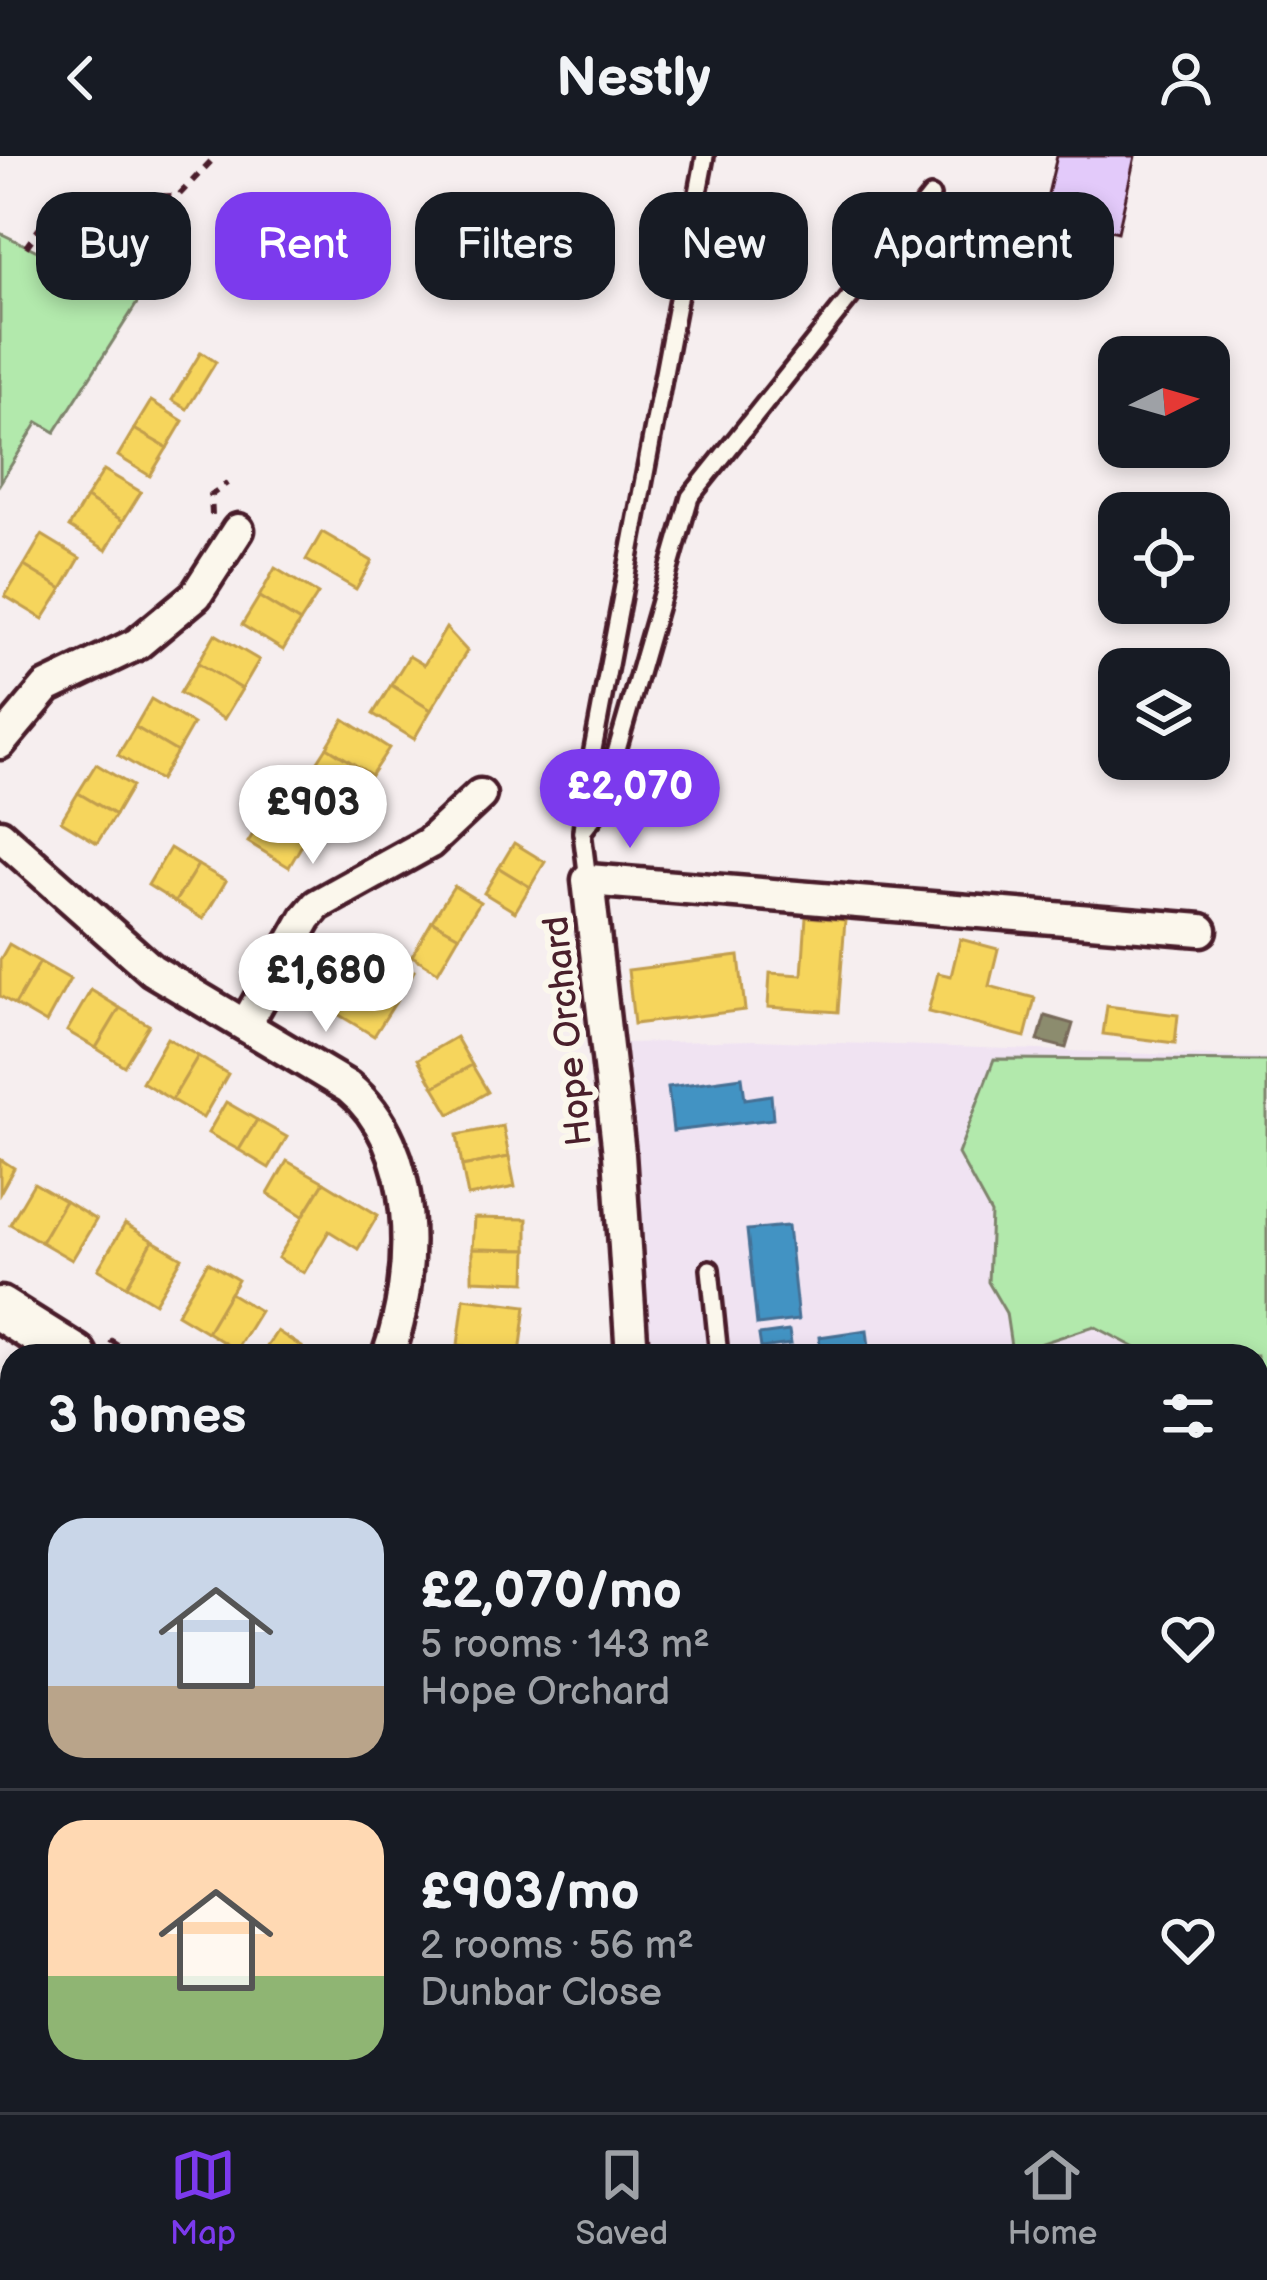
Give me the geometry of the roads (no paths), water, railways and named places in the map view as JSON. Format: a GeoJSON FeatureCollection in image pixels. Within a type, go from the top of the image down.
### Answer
{"type":"FeatureCollection","features":[{"type":"Feature","properties":{"kind":"street"},"geometry":{"type":"LineString","coordinates":[[0,743],[46,687],[137,644],[196,595],[238,530]]}},
{"type":"Feature","properties":{"kind":"street"},"geometry":{"type":"LineString","coordinates":[[246,1024],[305,918],[317,905],[429,843],[480,795]]}},
{"type":"Feature","properties":{"kind":"street"},"geometry":{"type":"LineString","coordinates":[[0,835],[152,970],[348,1087],[383,1127],[406,1228],[404,1294],[391,1344]]}},
{"type":"Feature","properties":{"kind":"street","name":"Hope Orchard"},"geometry":{"type":"LineString","coordinates":[[631,1344],[619,1154],[588,880],[1201,930]]}},
{"type":"Feature","properties":{"kind":"street"},"geometry":{"type":"LineString","coordinates":[[0,1309],[55,1344]]}},
{"type":"Feature","properties":{"kind":"lane"},"geometry":{"type":"LineString","coordinates":[[588,880],[582,832],[586,787],[705,156]]}},
{"type":"Feature","properties":{"kind":"lane"},"geometry":{"type":"LineString","coordinates":[[582,832],[600,809],[690,497],[848,300]]}},
{"type":"Feature","properties":{"kind":"lane"},"geometry":{"type":"LineString","coordinates":[[710,1269],[718,1344]]}}]}
